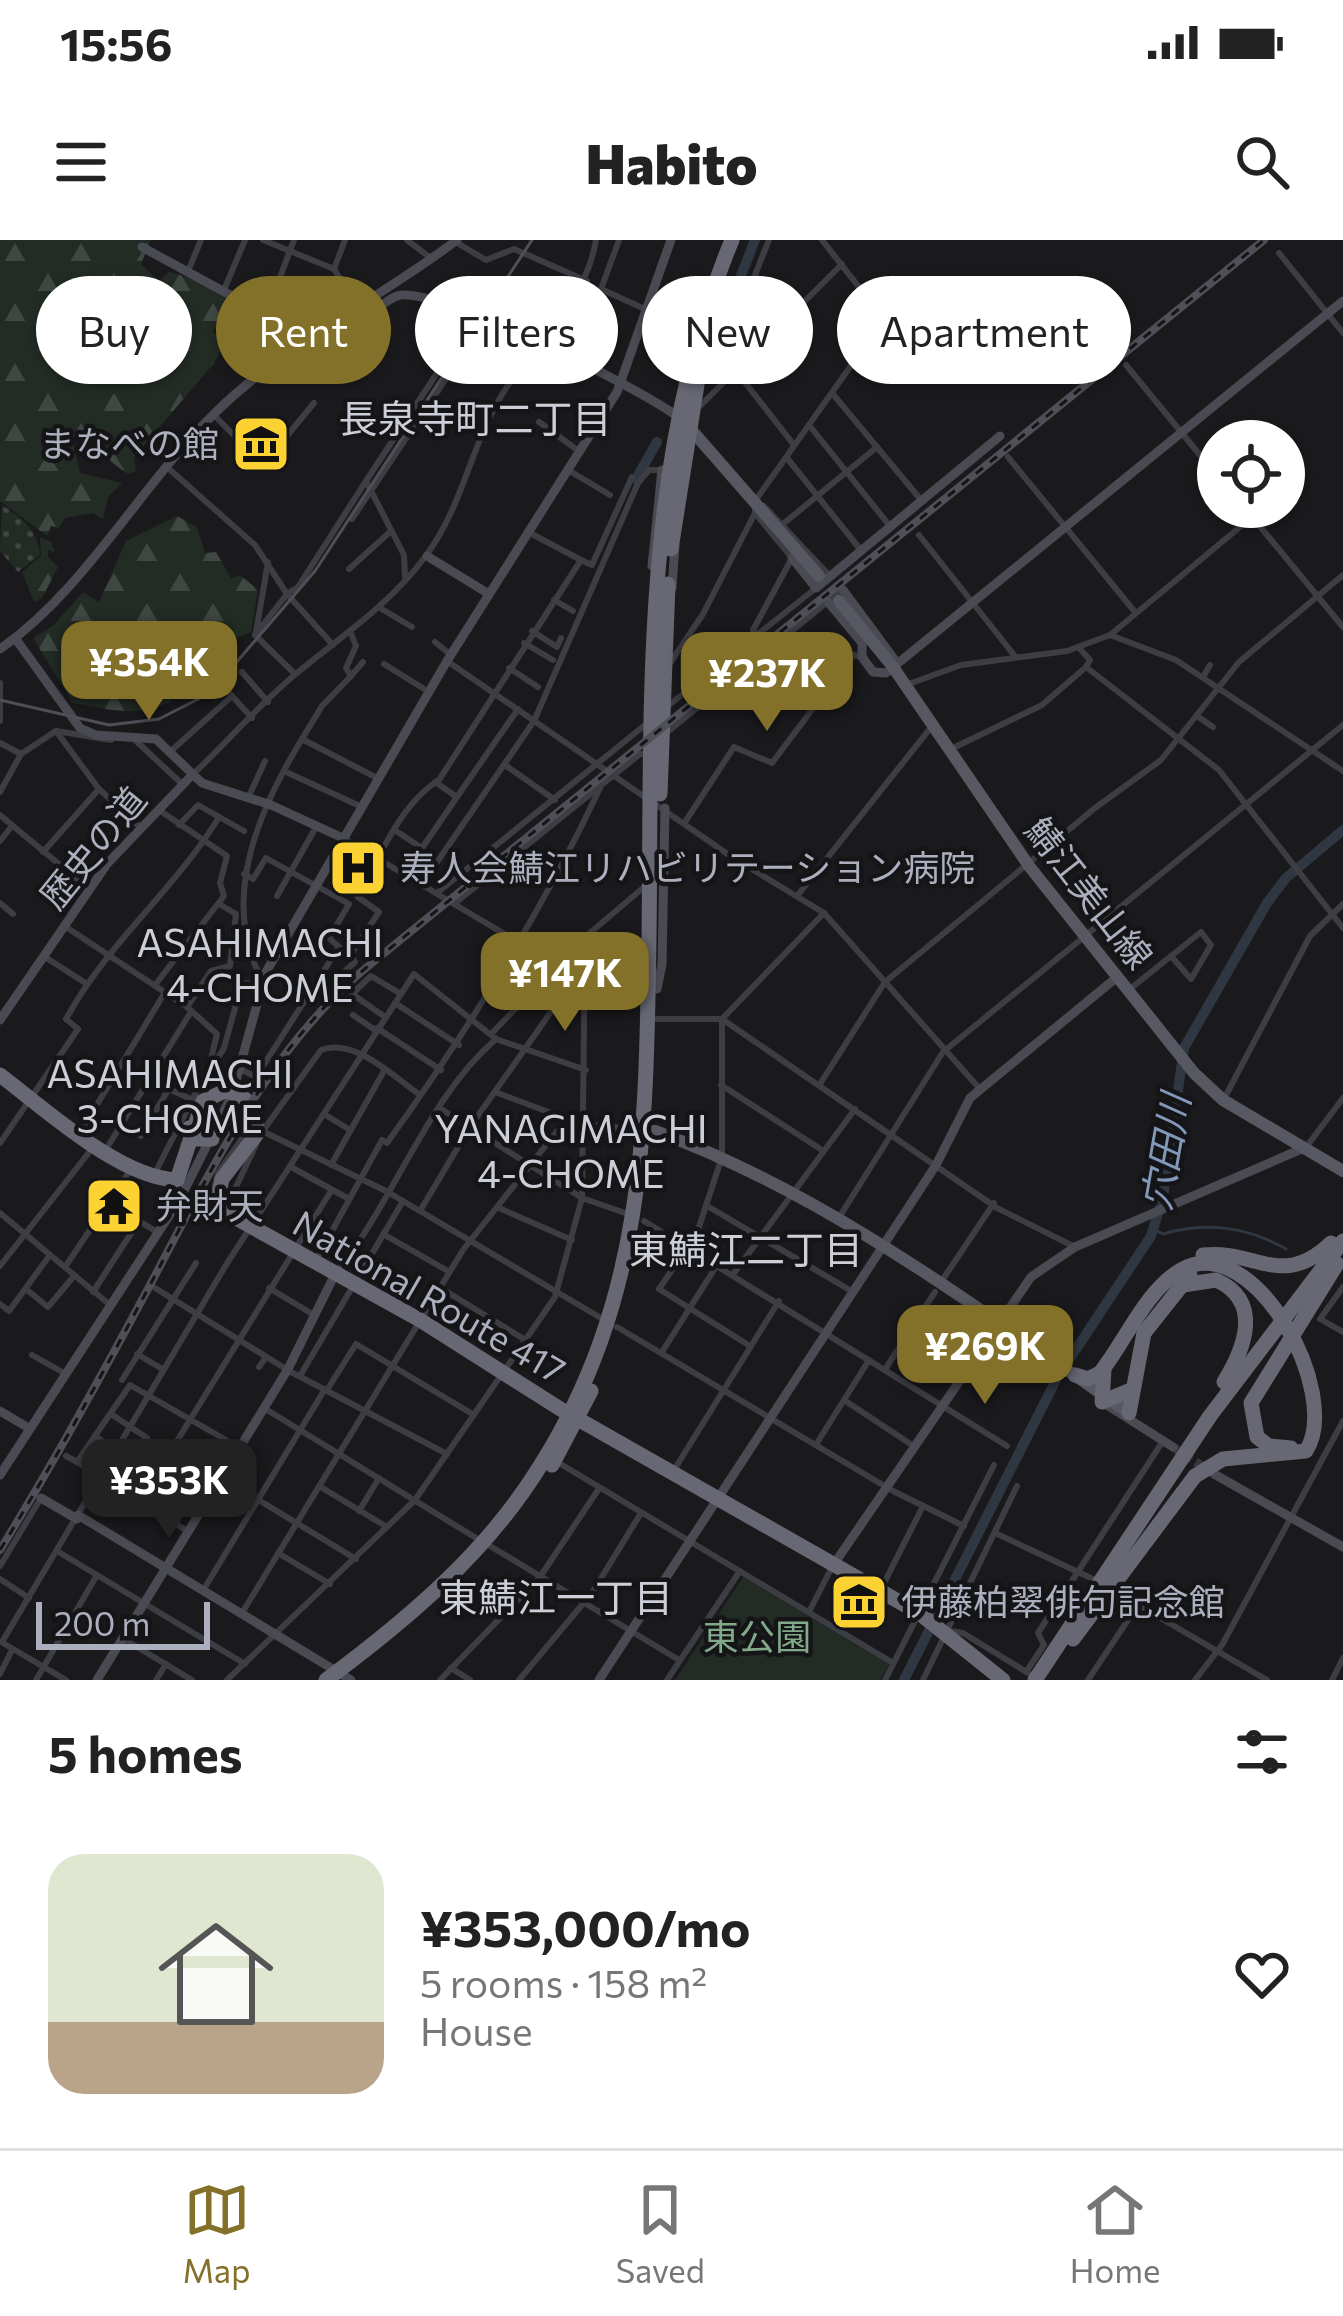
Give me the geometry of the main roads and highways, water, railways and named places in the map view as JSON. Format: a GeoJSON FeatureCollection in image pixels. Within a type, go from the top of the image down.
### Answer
{"type":"FeatureCollection","features":[{"type":"Feature","properties":{"kind":"highway"},"geometry":{"type":"LineString","coordinates":[[684,419],[694,342],[732,240]]}},
{"type":"Feature","properties":{"kind":"highway"},"geometry":{"type":"LineString","coordinates":[[652,1134],[653,870],[670,470],[720,293],[741,240]]}},
{"type":"Feature","properties":{"kind":"highway"},"geometry":{"type":"LineString","coordinates":[[340,1678],[417,1622],[555,1461],[613,1324],[640,1219],[652,1134],[657,1018],[651,993]]}},
{"type":"Feature","properties":{"kind":"highway"},"geometry":{"type":"LineString","coordinates":[[0,1075],[100,1148],[154,1176],[181,1181],[190,1128]]}},
{"type":"Feature","properties":{"kind":"highway","name":"National Route 417"},"geometry":{"type":"LineString","coordinates":[[190,1128],[197,1108],[215,1093],[235,1093],[248,1102],[257,1121],[256,1136],[218,1191],[225,1212],[420,1320],[574,1416],[920,1614],[1003,1680]]}},
{"type":"Feature","properties":{"kind":"highway"},"geometry":{"type":"LineString","coordinates":[[190,1128],[196,1139],[212,1139]]}},
{"type":"Feature","properties":{"kind":"highway"},"geometry":{"type":"LineString","coordinates":[[1129,1413],[1140,1375],[1144,1333],[1179,1266],[1202,1255],[1296,1266],[1343,1231]]}},
{"type":"Feature","properties":{"kind":"highway"},"geometry":{"type":"LineString","coordinates":[[1065,1645],[1343,1241]]}},
{"type":"Feature","properties":{"kind":"highway"},"geometry":{"type":"LineString","coordinates":[[1305,1302],[1340,1261]]}},
{"type":"Feature","properties":{"kind":"highway"},"geometry":{"type":"LineString","coordinates":[[1074,1378],[1088,1379],[1104,1369],[1186,1267],[1221,1265],[1275,1294],[1312,1334]]}},
{"type":"Feature","properties":{"kind":"highway"},"geometry":{"type":"LineString","coordinates":[[1164,1293],[1194,1272],[1220,1271],[1270,1297],[1298,1326],[1324,1373],[1328,1406],[1309,1441],[1284,1449],[1257,1437],[1250,1413],[1284,1331]]}},
{"type":"Feature","properties":{"kind":"highway"},"geometry":{"type":"LineString","coordinates":[[1065,1645],[1237,1360],[1247,1326],[1241,1299],[1216,1280],[1192,1280],[1164,1293]]}},
{"type":"Feature","properties":{"kind":"highway"},"geometry":{"type":"LineString","coordinates":[[1157,1492],[1284,1331]]}},
{"type":"Feature","properties":{"kind":"highway"},"geometry":{"type":"LineString","coordinates":[[1104,1369],[1104,1398],[1133,1388]]}},
{"type":"Feature","properties":{"kind":"highway"},"geometry":{"type":"LineString","coordinates":[[1037,1678],[1196,1476],[1223,1459],[1306,1451],[1338,1414]]}},
{"type":"Feature","properties":{"kind":"highway"},"geometry":{"type":"LineString","coordinates":[[486,1544],[574,1416]]}},
{"type":"Feature","properties":{"kind":"main road"},"geometry":{"type":"LineString","coordinates":[[684,419],[821,580]]}},
{"type":"Feature","properties":{"kind":"main road","name":"鯖江美山線"},"geometry":{"type":"LineString","coordinates":[[837,598],[895,665],[1029,866],[1163,1038],[1223,1100],[1343,1171]]}},
{"type":"Feature","properties":{"kind":"main road"},"geometry":{"type":"LineString","coordinates":[[652,1134],[721,1159],[880,1252]]}},
{"type":"Feature","properties":{"kind":"main road"},"geometry":{"type":"LineString","coordinates":[[787,1198],[836,1222],[1129,1413]]}},
{"type":"Feature","properties":{"kind":"waterway"},"geometry":{"type":"LineString","coordinates":[[741,276],[755,240]]}},
{"type":"Feature","properties":{"kind":"waterway"},"geometry":{"type":"LineString","coordinates":[[636,479],[657,442]]}},
{"type":"Feature","properties":{"kind":"waterway","name":"穴田川"},"geometry":{"type":"LineString","coordinates":[[904,1680],[1057,1378],[1151,1236],[1163,1197],[1184,1048],[1267,903],[1286,878],[1343,830]]}},
{"type":"Feature","properties":{"kind":"waterway"},"geometry":{"type":"LineString","coordinates":[[1153,1229],[1163,1234],[1226,1228],[1286,1249]]}},
{"type":"Feature","properties":{"kind":"tunnel"},"geometry":{"type":"LineString","coordinates":[[1173,1447],[1208,1470]]}},
{"type":"Feature","properties":{"kind":"tram line"},"geometry":{"type":"LineString","coordinates":[[0,700],[109,725],[159,719],[210,693],[315,571],[532,240]]}},
{"type":"Feature","properties":{"kind":"railway"},"geometry":{"type":"LineString","coordinates":[[0,1550],[244,1115],[270,1074],[332,1000],[1264,240]]}},
{"type":"Feature","properties":{"kind":"place","name":"まなべの館"},"geometry":{"type":"Point","coordinates":[261,444]}},
{"type":"Feature","properties":{"kind":"place","name":"寿人会鯖江リハビリテーション病院"},"geometry":{"type":"Point","coordinates":[358,868]}},
{"type":"Feature","properties":{"kind":"place","name":"弁財天"},"geometry":{"type":"Point","coordinates":[114,1206]}},
{"type":"Feature","properties":{"kind":"place","name":"伊藤柏翠俳句記念館"},"geometry":{"type":"Point","coordinates":[859,1602]}},
{"type":"Feature","properties":{"kind":"district","name":"長泉寺町二丁目"},"geometry":{"type":"Point","coordinates":[475,419]}},
{"type":"Feature","properties":{"kind":"district","name":"ASAHIMACHI 4-CHOME"},"geometry":{"type":"Point","coordinates":[260,966]}},
{"type":"Feature","properties":{"kind":"district","name":"ASAHIMACHI 3-CHOME"},"geometry":{"type":"Point","coordinates":[170,1096]}},
{"type":"Feature","properties":{"kind":"district","name":"YANAGIMACHI 4-CHOME"},"geometry":{"type":"Point","coordinates":[571,1152]}},
{"type":"Feature","properties":{"kind":"district","name":"東鯖江二丁目"},"geometry":{"type":"Point","coordinates":[746,1250]}},
{"type":"Feature","properties":{"kind":"district","name":"東鯖江一丁目"},"geometry":{"type":"Point","coordinates":[556,1598]}},
{"type":"Feature","properties":{"kind":"park label","name":"東公園"},"geometry":{"type":"Point","coordinates":[757,1637]}}]}
